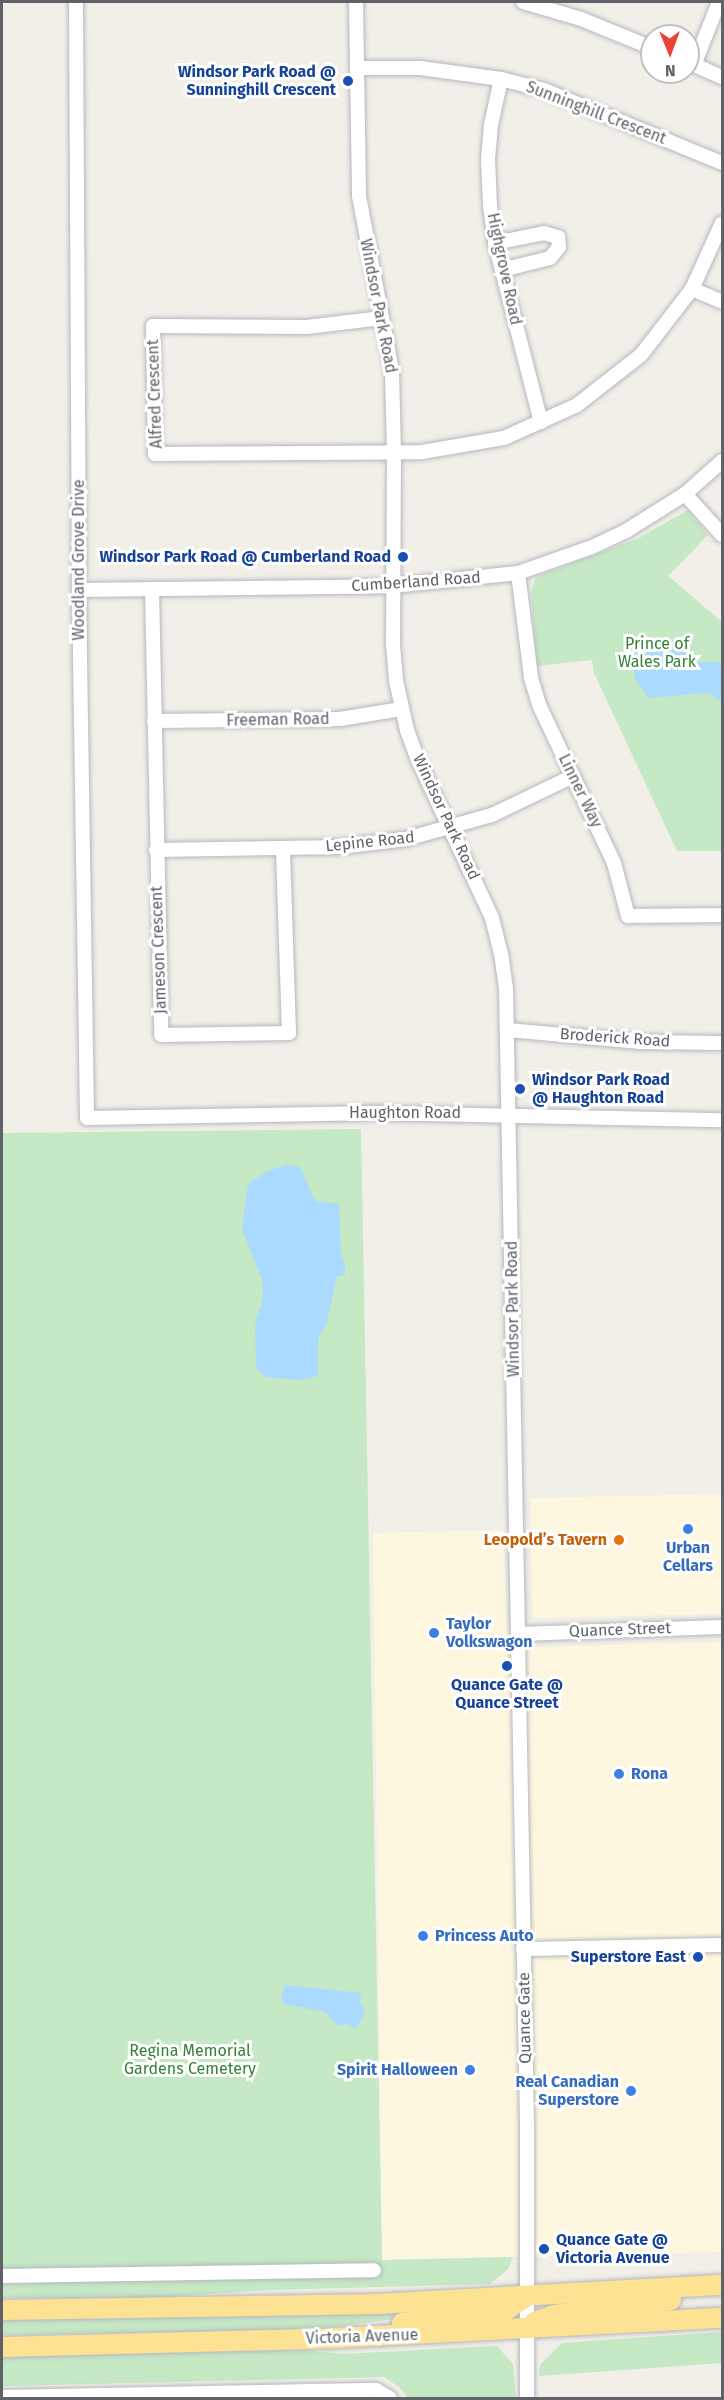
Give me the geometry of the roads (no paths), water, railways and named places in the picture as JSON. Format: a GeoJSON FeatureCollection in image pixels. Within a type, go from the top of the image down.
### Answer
{"type":"FeatureCollection","features":[{"type":"Feature","properties":{"kind":"highway","name":"Victoria Avenue"},"geometry":{"type":"LineString","coordinates":[[2,2310],[331,2305],[526,2297],[723,2285]]}},
{"type":"Feature","properties":{"kind":"highway"},"geometry":{"type":"LineString","coordinates":[[526,2330],[539,2319],[554,2314],[723,2294]]}},
{"type":"Feature","properties":{"kind":"highway"},"geometry":{"type":"LineString","coordinates":[[287,2340],[505,2311],[526,2297]]}},
{"type":"Feature","properties":{"kind":"highway","name":"Victoria Avenue"},"geometry":{"type":"LineString","coordinates":[[2,2347],[287,2340],[526,2330],[723,2318]]}},
{"type":"Feature","properties":{"kind":"street","name":"Woodland Grove Drive"},"geometry":{"type":"LineString","coordinates":[[76,2],[79,590],[87,1118]]}},
{"type":"Feature","properties":{"kind":"street","name":"Windsor Park Road"},"geometry":{"type":"LineString","coordinates":[[356,2],[358,196],[362,227],[392,371],[394,662],[401,709],[418,760],[486,903],[497,935],[506,988],[518,1634]]}},
{"type":"Feature","properties":{"kind":"street"},"geometry":{"type":"LineString","coordinates":[[523,2],[581,19],[640,43]]}},
{"type":"Feature","properties":{"kind":"street"},"geometry":{"type":"LineString","coordinates":[[700,44],[719,2]]}},
{"type":"Feature","properties":{"kind":"street","name":"Sunninghill Crescent"},"geometry":{"type":"LineString","coordinates":[[358,68],[420,68],[501,79],[544,90],[723,163]]}},
{"type":"Feature","properties":{"kind":"street"},"geometry":{"type":"LineString","coordinates":[[700,68],[723,77]]}},
{"type":"Feature","properties":{"kind":"street","name":"Highgrove Road"},"geometry":{"type":"LineString","coordinates":[[501,79],[491,125],[488,158],[495,243],[541,422]]}},
{"type":"Feature","properties":{"kind":"street"},"geometry":{"type":"LineString","coordinates":[[394,452],[469,445],[504,438],[577,405],[641,355],[692,289],[723,223]]}},
{"type":"Feature","properties":{"kind":"street"},"geometry":{"type":"LineString","coordinates":[[495,243],[544,233],[558,237],[559,247],[550,258],[502,270]]}},
{"type":"Feature","properties":{"kind":"street"},"geometry":{"type":"LineString","coordinates":[[692,289],[723,302]]}},
{"type":"Feature","properties":{"kind":"street","name":"Alfred Crescent"},"geometry":{"type":"LineString","coordinates":[[382,318],[307,327],[153,326],[155,454],[394,452]]}},
{"type":"Feature","properties":{"kind":"street","name":"Cumberland Road"},"geometry":{"type":"LineString","coordinates":[[79,590],[392,586],[518,573],[605,541],[653,516],[685,494],[723,461]]}},
{"type":"Feature","properties":{"kind":"street"},"geometry":{"type":"LineString","coordinates":[[685,494],[723,535]]}},
{"type":"Feature","properties":{"kind":"street","name":"Linner Way"},"geometry":{"type":"LineString","coordinates":[[518,573],[531,678],[540,707],[614,863],[628,916],[723,915]]}},
{"type":"Feature","properties":{"kind":"street","name":"Jameson Crescent"},"geometry":{"type":"LineString","coordinates":[[153,589],[161,1035],[289,1033],[283,848]]}},
{"type":"Feature","properties":{"kind":"street","name":"Freeman Road"},"geometry":{"type":"LineString","coordinates":[[154,721],[340,719],[401,709]]}},
{"type":"Feature","properties":{"kind":"street","name":"Lepine Road"},"geometry":{"type":"LineString","coordinates":[[156,850],[283,848],[382,843],[450,829],[506,809],[573,776]]}},
{"type":"Feature","properties":{"kind":"street","name":"Broderick Road"},"geometry":{"type":"LineString","coordinates":[[508,1030],[640,1042],[723,1043]]}},
{"type":"Feature","properties":{"kind":"street","name":"Haughton Road"},"geometry":{"type":"LineString","coordinates":[[87,1118],[379,1113],[723,1120]]}},
{"type":"Feature","properties":{"kind":"street","name":"Quance Street"},"geometry":{"type":"LineString","coordinates":[[518,1634],[723,1627]]}},
{"type":"Feature","properties":{"kind":"street","name":"Quance Gate"},"geometry":{"type":"LineString","coordinates":[[518,1634],[527,2398]]}},
{"type":"Feature","properties":{"kind":"street"},"geometry":{"type":"LineString","coordinates":[[523,1949],[723,1945]]}},
{"type":"Feature","properties":{"kind":"street"},"geometry":{"type":"LineString","coordinates":[[2,2276],[374,2270]]}},
{"type":"Feature","properties":{"kind":"street"},"geometry":{"type":"LineString","coordinates":[[2,2397],[376,2390],[390,2398]]}},
{"type":"Feature","properties":{"kind":"water"},"geometry":{"type":"Polygon","coordinates":[[[641,637],[668,639],[698,662],[718,662],[722,668],[722,702],[709,693],[649,698],[635,679],[632,658],[641,637]]]}},
{"type":"Feature","properties":{"kind":"water"},"geometry":{"type":"Polygon","coordinates":[[[286,1165],[300,1167],[315,1201],[339,1204],[341,1255],[345,1265],[345,1275],[337,1277],[326,1324],[318,1338],[318,1376],[299,1380],[265,1377],[256,1367],[255,1324],[263,1298],[262,1279],[242,1229],[248,1184],[265,1172],[286,1165]]]}},
{"type":"Feature","properties":{"kind":"water"},"geometry":{"type":"Polygon","coordinates":[[[285,1985],[361,1993],[360,2003],[365,2010],[359,2025],[355,2029],[347,2024],[338,2026],[325,2012],[284,2004],[281,1997],[285,1985]]]}},
{"type":"Feature","properties":{"kind":"place","name":"Windsor Park Road @ Sunninghill Crescent"},"geometry":{"type":"Point","coordinates":[348,81]}},
{"type":"Feature","properties":{"kind":"place","name":"Windsor Park Road @ Cumberland Road"},"geometry":{"type":"Point","coordinates":[403,557]}},
{"type":"Feature","properties":{"kind":"place","name":"Windsor Park Road @ Haughton Road"},"geometry":{"type":"Point","coordinates":[520,1089]}},
{"type":"Feature","properties":{"kind":"place","name":"Urban Cellars"},"geometry":{"type":"Point","coordinates":[688,1529]}},
{"type":"Feature","properties":{"kind":"place","name":"Leopold’s Tavern"},"geometry":{"type":"Point","coordinates":[619,1540]}},
{"type":"Feature","properties":{"kind":"place","name":"Taylor Volkswagon"},"geometry":{"type":"Point","coordinates":[434,1633]}},
{"type":"Feature","properties":{"kind":"place","name":"Quance Gate @ Quance Street"},"geometry":{"type":"Point","coordinates":[507,1666]}},
{"type":"Feature","properties":{"kind":"place","name":"Rona"},"geometry":{"type":"Point","coordinates":[619,1774]}},
{"type":"Feature","properties":{"kind":"place","name":"Princess Auto"},"geometry":{"type":"Point","coordinates":[423,1936]}},
{"type":"Feature","properties":{"kind":"place","name":"Superstore East"},"geometry":{"type":"Point","coordinates":[698,1957]}},
{"type":"Feature","properties":{"kind":"place","name":"Spirit Halloween"},"geometry":{"type":"Point","coordinates":[470,2070]}},
{"type":"Feature","properties":{"kind":"place","name":"Real Canadian Superstore"},"geometry":{"type":"Point","coordinates":[631,2091]}},
{"type":"Feature","properties":{"kind":"place","name":"Quance Gate @ Victoria Avenue"},"geometry":{"type":"Point","coordinates":[544,2249]}},
{"type":"Feature","properties":{"kind":"park label","name":"Prince of Wales Park"},"geometry":{"type":"Point","coordinates":[657,653]}},
{"type":"Feature","properties":{"kind":"park label","name":"Regina Memorial Gardens Cemetery"},"geometry":{"type":"Point","coordinates":[190,2060]}}]}
